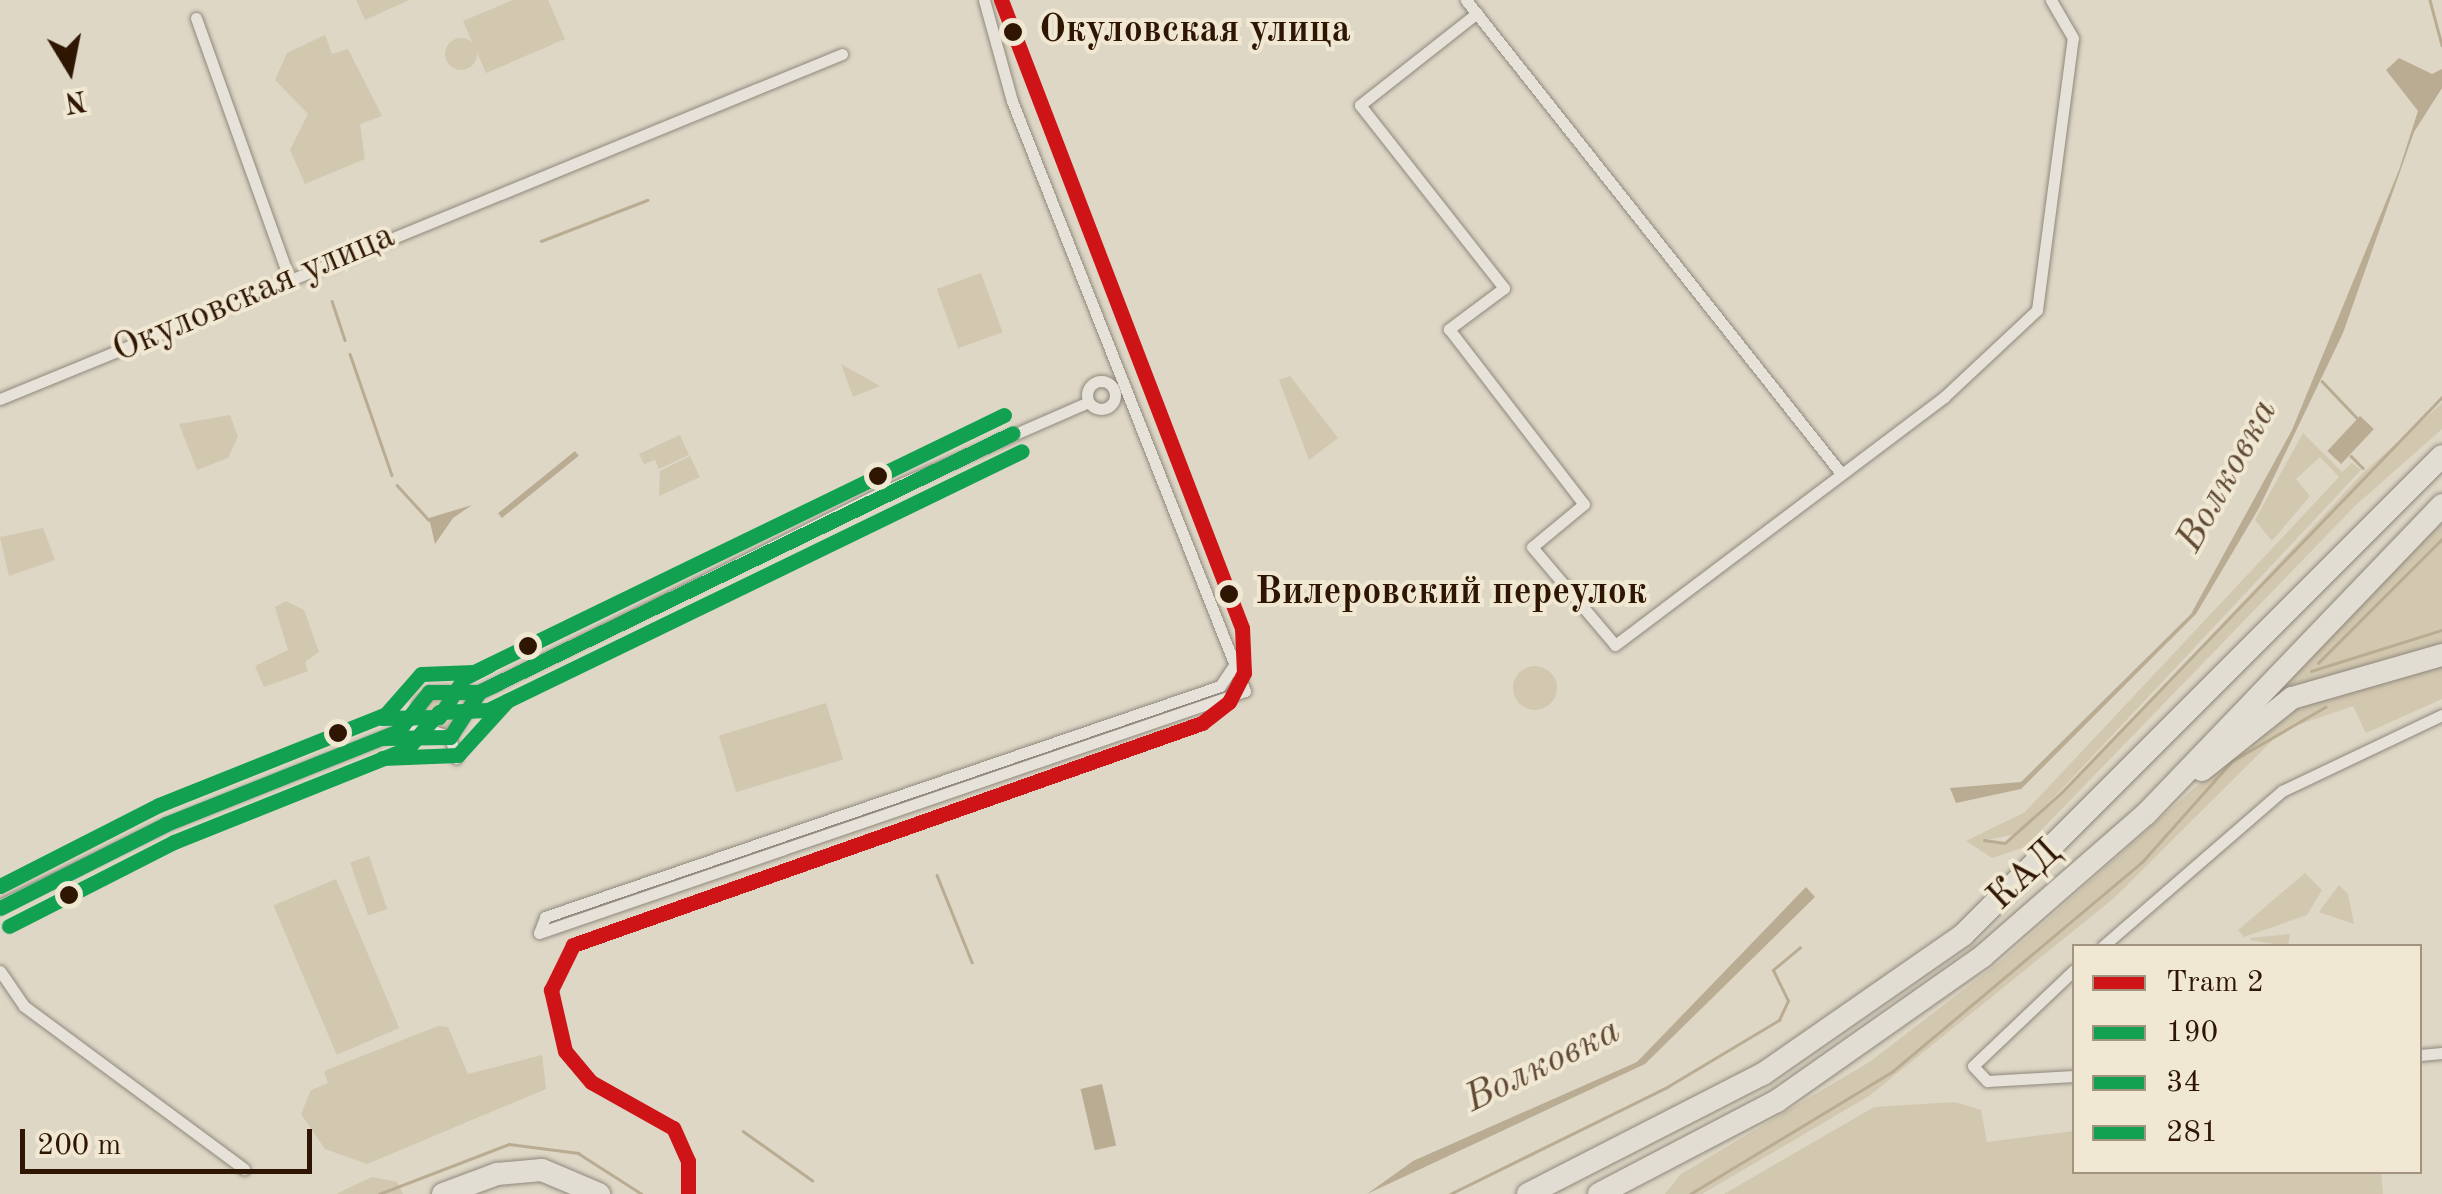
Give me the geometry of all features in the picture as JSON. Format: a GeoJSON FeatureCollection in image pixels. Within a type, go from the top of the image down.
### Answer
{"type":"FeatureCollection","features":[{"type":"Feature","properties":{"kind":"highway","name":"КАД"},"geometry":{"type":"LineString","coordinates":[[1528,1194],[1763,1074],[1962,935],[2441,455]]}},
{"type":"Feature","properties":{"kind":"highway","name":"КАД"},"geometry":{"type":"LineString","coordinates":[[1598,1194],[1690,1153],[1858,1050],[2146,814],[2442,505]]}},
{"type":"Feature","properties":{"kind":"highway"},"geometry":{"type":"LineString","coordinates":[[2146,814],[2292,698],[2442,656]]}},
{"type":"Feature","properties":{"kind":"highway"},"geometry":{"type":"LineString","coordinates":[[442,1194],[497,1174],[542,1170],[599,1194]]}},
{"type":"Feature","properties":{"kind":"highway"},"geometry":{"type":"LineString","coordinates":[[481,1194],[534,1186],[569,1194]]}},
{"type":"Feature","properties":{"kind":"street"},"geometry":{"type":"LineString","coordinates":[[984,0],[1012,100],[1119,388],[1235,664],[1245,691],[538,933],[545,916],[1220,686],[1235,664]]}},
{"type":"Feature","properties":{"kind":"street"},"geometry":{"type":"LineString","coordinates":[[1466,0],[1840,472]]}},
{"type":"Feature","properties":{"kind":"street"},"geometry":{"type":"LineString","coordinates":[[1476,14],[1360,105],[1504,288],[1449,329],[1584,504],[1532,547],[1607,643],[1944,397],[2040,304],[2073,38],[2051,0]]}},
{"type":"Feature","properties":{"kind":"street"},"geometry":{"type":"LineString","coordinates":[[196,18],[290,281]]}},
{"type":"Feature","properties":{"kind":"street","name":"Окуловская улица"},"geometry":{"type":"LineString","coordinates":[[0,399],[842,54]]}},
{"type":"Feature","properties":{"kind":"street"},"geometry":{"type":"LineString","coordinates":[[1088,402],[1093,383],[1119,388]]}},
{"type":"Feature","properties":{"kind":"street"},"geometry":{"type":"LineString","coordinates":[[398,731],[429,692],[479,692],[896,486],[1088,402],[1104,409],[1119,388]]}},
{"type":"Feature","properties":{"kind":"street"},"geometry":{"type":"LineString","coordinates":[[453,692],[466,714]]}},
{"type":"Feature","properties":{"kind":"street"},"geometry":{"type":"LineString","coordinates":[[450,737],[479,692]]}},
{"type":"Feature","properties":{"kind":"street"},"geometry":{"type":"LineString","coordinates":[[416,713],[423,731]]}},
{"type":"Feature","properties":{"kind":"street"},"geometry":{"type":"LineString","coordinates":[[2104,944],[2282,791],[2442,715]]}},
{"type":"Feature","properties":{"kind":"street"},"geometry":{"type":"LineString","coordinates":[[1,905],[166,824],[398,731],[450,737]]}},
{"type":"Feature","properties":{"kind":"street"},"geometry":{"type":"LineString","coordinates":[[450,737],[456,758]]}},
{"type":"Feature","properties":{"kind":"street"},"geometry":{"type":"LineString","coordinates":[[0,971],[24,1006],[244,1168]]}},
{"type":"Feature","properties":{"kind":"street"},"geometry":{"type":"LineString","coordinates":[[2072,972],[1973,1056],[1987,1081],[2072,1076]]}},
{"type":"Feature","properties":{"kind":"shaded area"},"geometry":{"type":"Polygon","coordinates":[[[356,0],[409,0],[365,20],[356,0]]]}},
{"type":"Feature","properties":{"kind":"shaded area"},"geometry":{"type":"Polygon","coordinates":[[[513,0],[548,0],[565,39],[486,73],[463,21],[513,0]]]}},
{"type":"Feature","properties":{"kind":"shaded area"},"geometry":{"type":"Polygon","coordinates":[[[325,35],[332,54],[348,49],[382,116],[360,124],[365,159],[305,184],[290,150],[308,114],[275,80],[287,53],[325,35]]]}},
{"type":"Feature","properties":{"kind":"shaded area"},"geometry":{"type":"Polygon","coordinates":[[[461,38],[472,43],[477,54],[472,65],[461,70],[450,65],[445,54],[450,43],[461,38]]]}},
{"type":"Feature","properties":{"kind":"shaded area"},"geometry":{"type":"Polygon","coordinates":[[[2399,58],[2432,74],[2442,69],[2442,88],[2414,132],[2343,333],[2259,508],[2196,614],[2021,789],[1956,803],[1950,788],[2021,782],[2191,614],[2292,430],[2399,170],[2418,111],[2386,70],[2399,58]]]}},
{"type":"Feature","properties":{"kind":"shaded area"},"geometry":{"type":"Polygon","coordinates":[[[981,273],[1003,332],[958,348],[937,289],[981,273]]]}},
{"type":"Feature","properties":{"kind":"shaded area"},"geometry":{"type":"Polygon","coordinates":[[[841,364],[880,386],[853,397],[841,364]]]}},
{"type":"Feature","properties":{"kind":"shaded area"},"geometry":{"type":"Polygon","coordinates":[[[1290,376],[1338,438],[1309,460],[1279,380],[1290,376]]]}},
{"type":"Feature","properties":{"kind":"shaded area"},"geometry":{"type":"Polygon","coordinates":[[[2442,403],[2442,429],[2356,505],[2025,847],[1992,858],[1966,841],[2025,812],[2339,477],[2320,457],[2296,479],[2310,496],[2272,541],[2255,520],[2303,433],[2342,472],[2352,463],[2361,470],[2059,792],[2016,834],[1982,841],[2006,843],[2062,795],[2364,472],[2442,403]]]}},
{"type":"Feature","properties":{"kind":"shaded area"},"geometry":{"type":"Polygon","coordinates":[[[230,415],[238,437],[228,458],[197,470],[179,424],[230,415]]]}},
{"type":"Feature","properties":{"kind":"shaded area"},"geometry":{"type":"Polygon","coordinates":[[[2360,416],[2374,429],[2341,464],[2327,451],[2360,416]]]}},
{"type":"Feature","properties":{"kind":"shaded area"},"geometry":{"type":"Polygon","coordinates":[[[680,435],[689,455],[659,469],[655,460],[644,464],[639,454],[680,435]]]}},
{"type":"Feature","properties":{"kind":"shaded area"},"geometry":{"type":"Polygon","coordinates":[[[575,451],[579,456],[502,518],[498,513],[575,451]]]}},
{"type":"Feature","properties":{"kind":"shaded area"},"geometry":{"type":"Polygon","coordinates":[[[690,456],[700,477],[659,496],[660,471],[690,456]]]}},
{"type":"Feature","properties":{"kind":"shaded area"},"geometry":{"type":"Polygon","coordinates":[[[472,505],[453,518],[435,544],[429,518],[472,505]]]}},
{"type":"Feature","properties":{"kind":"shaded area"},"geometry":{"type":"Polygon","coordinates":[[[2442,523],[2442,651],[2266,704],[2370,591],[2442,523]]]}},
{"type":"Feature","properties":{"kind":"shaded area"},"geometry":{"type":"Polygon","coordinates":[[[43,528],[55,560],[9,576],[0,537],[43,528]]]}},
{"type":"Feature","properties":{"kind":"shaded area"},"geometry":{"type":"Polygon","coordinates":[[[286,601],[304,610],[319,652],[305,662],[308,671],[264,687],[255,666],[288,650],[275,607],[286,601]]]}},
{"type":"Feature","properties":{"kind":"shaded area"},"geometry":{"type":"Polygon","coordinates":[[[2442,662],[2442,699],[2366,733],[2353,706],[2283,730],[2114,898],[1869,1096],[1702,1194],[1665,1194],[1681,1174],[1871,1061],[2002,960],[2277,714],[2442,662]]]}},
{"type":"Feature","properties":{"kind":"shaded area"},"geometry":{"type":"Polygon","coordinates":[[[1535,666],[1550,673],[1557,688],[1550,703],[1535,710],[1520,703],[1513,688],[1520,673],[1535,666]]]}},
{"type":"Feature","properties":{"kind":"shaded area"},"geometry":{"type":"Polygon","coordinates":[[[441,697],[453,702],[458,714],[453,726],[441,731],[429,726],[424,714],[429,702],[441,697]]]}},
{"type":"Feature","properties":{"kind":"shaded area"},"geometry":{"type":"Polygon","coordinates":[[[826,703],[843,759],[736,792],[719,736],[826,703]]]}},
{"type":"Feature","properties":{"kind":"shaded area"},"geometry":{"type":"Polygon","coordinates":[[[369,856],[387,909],[368,915],[350,863],[369,856]]]}},
{"type":"Feature","properties":{"kind":"shaded area"},"geometry":{"type":"Polygon","coordinates":[[[2305,873],[2322,890],[2307,915],[2244,937],[2238,930],[2305,873]]]}},
{"type":"Feature","properties":{"kind":"shaded area"},"geometry":{"type":"Polygon","coordinates":[[[336,879],[399,1028],[337,1055],[273,906],[336,879]]]}},
{"type":"Feature","properties":{"kind":"shaded area"},"geometry":{"type":"Polygon","coordinates":[[[2339,885],[2348,894],[2354,924],[2319,912],[2339,885]]]}},
{"type":"Feature","properties":{"kind":"shaded area"},"geometry":{"type":"Polygon","coordinates":[[[1806,887],[1815,897],[1645,1064],[1367,1194],[1413,1161],[1637,1062],[1806,887]]]}},
{"type":"Feature","properties":{"kind":"shaded area"},"geometry":{"type":"Polygon","coordinates":[[[2290,934],[2288,944],[2251,938],[2290,934]]]}},
{"type":"Feature","properties":{"kind":"shaded area"},"geometry":{"type":"Polygon","coordinates":[[[438,1026],[448,1027],[468,1074],[542,1055],[546,1089],[367,1164],[325,1149],[301,1114],[311,1090],[328,1083],[324,1071],[438,1026]]]}},
{"type":"Feature","properties":{"kind":"shaded area"},"geometry":{"type":"Polygon","coordinates":[[[1102,1084],[1116,1145],[1095,1150],[1081,1089],[1102,1084]]]}},
{"type":"Feature","properties":{"kind":"shaded area"},"geometry":{"type":"Polygon","coordinates":[[[1955,1102],[1981,1110],[1987,1142],[2072,1131],[2072,1174],[2381,1174],[2383,1194],[1724,1194],[1874,1107],[1955,1102]]]}},
{"type":"Feature","properties":{"kind":"shaded area"},"geometry":{"type":"Polygon","coordinates":[[[372,1177],[397,1182],[403,1194],[336,1194],[372,1177]]]}},
{"type":"Feature","properties":{"kind":"waterway"},"geometry":{"type":"LineString","coordinates":[[2430,0],[2442,45]]}},
{"type":"Feature","properties":{"kind":"waterway"},"geometry":{"type":"LineString","coordinates":[[541,241],[647,200]]}},
{"type":"Feature","properties":{"kind":"waterway"},"geometry":{"type":"LineString","coordinates":[[332,301],[345,340]]}},
{"type":"Feature","properties":{"kind":"waterway"},"geometry":{"type":"LineString","coordinates":[[350,354],[392,475]]}},
{"type":"Feature","properties":{"kind":"waterway"},"geometry":{"type":"LineString","coordinates":[[2322,381],[2358,419]]}},
{"type":"Feature","properties":{"kind":"waterway"},"geometry":{"type":"LineString","coordinates":[[1984,840],[2005,843],[2061,793],[2442,397]]}},
{"type":"Feature","properties":{"kind":"waterway"},"geometry":{"type":"LineString","coordinates":[[2351,456],[2363,468]]}},
{"type":"Feature","properties":{"kind":"waterway"},"geometry":{"type":"LineString","coordinates":[[397,485],[429,520]]}},
{"type":"Feature","properties":{"kind":"waterway"},"geometry":{"type":"LineString","coordinates":[[2318,663],[2442,539]]}},
{"type":"Feature","properties":{"kind":"waterway"},"geometry":{"type":"LineString","coordinates":[[2311,671],[2442,630]]}},
{"type":"Feature","properties":{"kind":"waterway"},"geometry":{"type":"LineString","coordinates":[[1690,1194],[1893,1071],[2142,862],[2232,761],[2325,707]]}},
{"type":"Feature","properties":{"kind":"waterway"},"geometry":{"type":"LineString","coordinates":[[937,875],[972,962]]}},
{"type":"Feature","properties":{"kind":"waterway"},"geometry":{"type":"LineString","coordinates":[[1450,1194],[1667,1087],[1779,1020],[1788,1001],[1773,970],[1800,947]]}},
{"type":"Feature","properties":{"kind":"waterway"},"geometry":{"type":"LineString","coordinates":[[743,1131],[812,1180]]}},
{"type":"Feature","properties":{"kind":"waterway"},"geometry":{"type":"LineString","coordinates":[[379,1194],[509,1144],[578,1153],[642,1194]]}},
{"type":"Feature","properties":{"kind":"tram line","name":"2"},"geometry":{"type":"LineString","coordinates":[[688,1194],[688,1161],[673,1128],[591,1082],[565,1051],[551,990],[573,945],[1202,723],[1229,702],[1244,673],[1242,628],[1001,0]]}},
{"type":"Feature","properties":{"kind":"transit line","name":"281"},"geometry":{"type":"LineString","coordinates":[[0,886],[159,805],[386,714],[421,674],[474,672],[1004,415]]}},
{"type":"Feature","properties":{"kind":"transit line","name":"190"},"geometry":{"type":"LineString","coordinates":[[0,908],[166,824],[398,731],[429,692],[479,692],[1013,433]]}},
{"type":"Feature","properties":{"kind":"transit line","name":"34"},"geometry":{"type":"LineString","coordinates":[[9,926],[174,842],[407,749],[439,712],[488,710],[1022,451]]}},
{"type":"Feature","properties":{"kind":"transit line","name":"281"},"geometry":{"type":"LineString","coordinates":[[382,718],[439,717],[464,678],[489,665]]}},
{"type":"Feature","properties":{"kind":"transit line","name":"190"},"geometry":{"type":"LineString","coordinates":[[382,738],[450,737],[479,692],[498,683]]}},
{"type":"Feature","properties":{"kind":"transit line","name":"34"},"geometry":{"type":"LineString","coordinates":[[382,758],[458,755],[507,701]]}},
{"type":"Feature","properties":{"kind":"place","name":"Окуловская улица"},"geometry":{"type":"Point","coordinates":[1013,32]}},
{"type":"Feature","properties":{"kind":"place","name":"Вилеровский переулок"},"geometry":{"type":"Point","coordinates":[1229,594]}},
{"type":"Feature","properties":{"kind":"water label","name":"Волковка"},"geometry":{"type":"Point","coordinates":[2228,476]}},
{"type":"Feature","properties":{"kind":"water label","name":"Волковка"},"geometry":{"type":"Point","coordinates":[1543,1066]}}]}
